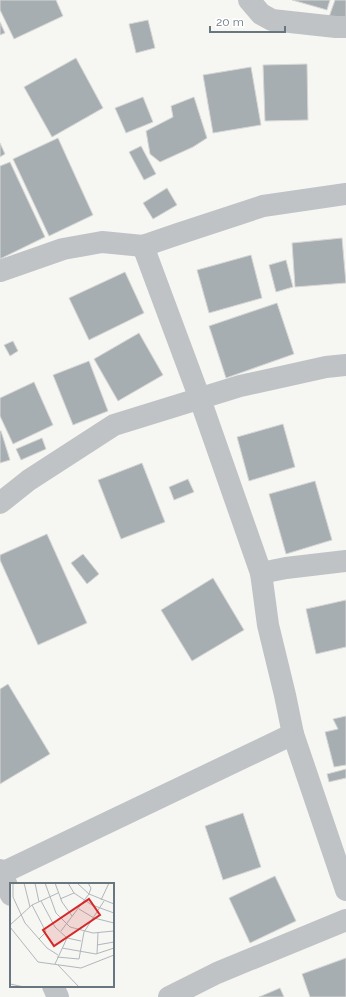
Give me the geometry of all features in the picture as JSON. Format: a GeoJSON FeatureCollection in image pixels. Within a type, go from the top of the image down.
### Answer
{"type":"FeatureCollection","features":[{"type":"Feature","properties":{"kind":"street"},"geometry":{"type":"LineString","coordinates":[[249,0],[261,14],[272,20],[346,27]]}},
{"type":"Feature","properties":{"kind":"street"},"geometry":{"type":"LineString","coordinates":[[0,271],[63,249],[102,242],[143,246],[263,206],[346,194]]}},
{"type":"Feature","properties":{"kind":"street"},"geometry":{"type":"LineString","coordinates":[[143,246],[200,399],[261,573],[268,625],[293,734],[346,890]]}},
{"type":"Feature","properties":{"kind":"street"},"geometry":{"type":"LineString","coordinates":[[0,503],[30,480],[114,425],[240,386],[326,366],[346,365]]}},
{"type":"Feature","properties":{"kind":"street"},"geometry":{"type":"LineString","coordinates":[[261,573],[286,568],[346,561]]}},
{"type":"Feature","properties":{"kind":"street"},"geometry":{"type":"LineString","coordinates":[[10,893],[0,872],[293,734]]}},
{"type":"Feature","properties":{"kind":"street"},"geometry":{"type":"LineString","coordinates":[[169,997],[217,973],[346,920]]}},
{"type":"Feature","properties":{"kind":"street"},"geometry":{"type":"LineString","coordinates":[[53,987],[58,997]]}},
{"type":"Feature","properties":{"kind":"building"},"geometry":{"type":"Polygon","coordinates":[[[0,0],[56,0],[63,16],[14,39],[0,10],[0,0]]]}},
{"type":"Feature","properties":{"kind":"building"},"geometry":{"type":"Polygon","coordinates":[[[292,0],[330,0],[327,10],[292,0]]]}},
{"type":"Feature","properties":{"kind":"building"},"geometry":{"type":"Polygon","coordinates":[[[335,0],[346,0],[346,23],[329,17],[335,0]]]}},
{"type":"Feature","properties":{"kind":"building"},"geometry":{"type":"Polygon","coordinates":[[[148,20],[155,48],[136,53],[129,24],[148,20]]]}},
{"type":"Feature","properties":{"kind":"building"},"geometry":{"type":"Polygon","coordinates":[[[0,22],[5,33],[0,35],[0,22]]]}},
{"type":"Feature","properties":{"kind":"building"},"geometry":{"type":"Polygon","coordinates":[[[76,58],[103,108],[52,137],[24,87],[76,58]]]}},
{"type":"Feature","properties":{"kind":"building"},"geometry":{"type":"Polygon","coordinates":[[[307,64],[308,120],[265,121],[263,65],[307,64]]]}},
{"type":"Feature","properties":{"kind":"building"},"geometry":{"type":"Polygon","coordinates":[[[251,67],[261,125],[213,133],[203,75],[251,67]]]}},
{"type":"Feature","properties":{"kind":"building"},"geometry":{"type":"Polygon","coordinates":[[[143,97],[153,122],[126,133],[115,108],[143,97]]]}},
{"type":"Feature","properties":{"kind":"building"},"geometry":{"type":"Polygon","coordinates":[[[194,97],[207,138],[193,147],[160,162],[150,154],[146,131],[173,117],[171,106],[194,97]]]}},
{"type":"Feature","properties":{"kind":"building"},"geometry":{"type":"Polygon","coordinates":[[[58,138],[93,215],[49,236],[13,159],[58,138]]]}},
{"type":"Feature","properties":{"kind":"building"},"geometry":{"type":"Polygon","coordinates":[[[0,143],[5,154],[0,157],[0,143]]]}},
{"type":"Feature","properties":{"kind":"building"},"geometry":{"type":"Polygon","coordinates":[[[141,146],[156,174],[144,180],[129,152],[141,146]]]}},
{"type":"Feature","properties":{"kind":"building"},"geometry":{"type":"Polygon","coordinates":[[[10,162],[45,237],[0,259],[0,166],[10,162]]]}},
{"type":"Feature","properties":{"kind":"building"},"geometry":{"type":"Polygon","coordinates":[[[167,188],[177,205],[153,219],[143,203],[167,188]]]}},
{"type":"Feature","properties":{"kind":"building"},"geometry":{"type":"Polygon","coordinates":[[[342,238],[346,283],[295,287],[292,243],[342,238]]]}},
{"type":"Feature","properties":{"kind":"building"},"geometry":{"type":"Polygon","coordinates":[[[251,255],[262,298],[209,313],[197,270],[251,255]]]}},
{"type":"Feature","properties":{"kind":"building"},"geometry":{"type":"Polygon","coordinates":[[[286,260],[293,287],[276,292],[269,265],[286,260]]]}},
{"type":"Feature","properties":{"kind":"building"},"geometry":{"type":"Polygon","coordinates":[[[125,272],[144,313],[89,340],[69,298],[125,272]]]}},
{"type":"Feature","properties":{"kind":"building"},"geometry":{"type":"Polygon","coordinates":[[[277,303],[294,354],[226,378],[209,326],[277,303]]]}},
{"type":"Feature","properties":{"kind":"building"},"geometry":{"type":"Polygon","coordinates":[[[139,333],[163,375],[118,401],[94,359],[139,333]]]}},
{"type":"Feature","properties":{"kind":"building"},"geometry":{"type":"Polygon","coordinates":[[[13,341],[18,351],[10,356],[4,345],[13,341]]]}},
{"type":"Feature","properties":{"kind":"building"},"geometry":{"type":"Polygon","coordinates":[[[89,361],[108,411],[73,425],[53,375],[89,361]]]}},
{"type":"Feature","properties":{"kind":"building"},"geometry":{"type":"Polygon","coordinates":[[[34,382],[53,425],[13,444],[0,416],[0,398],[34,382]]]}},
{"type":"Feature","properties":{"kind":"building"},"geometry":{"type":"Polygon","coordinates":[[[283,424],[295,467],[249,481],[237,437],[283,424]]]}},
{"type":"Feature","properties":{"kind":"building"},"geometry":{"type":"Polygon","coordinates":[[[0,431],[10,460],[0,463],[0,431]]]}},
{"type":"Feature","properties":{"kind":"building"},"geometry":{"type":"Polygon","coordinates":[[[42,438],[46,449],[21,460],[16,449],[42,438]]]}},
{"type":"Feature","properties":{"kind":"building"},"geometry":{"type":"Polygon","coordinates":[[[142,463],[165,522],[121,539],[98,480],[142,463]]]}},
{"type":"Feature","properties":{"kind":"building"},"geometry":{"type":"Polygon","coordinates":[[[188,479],[194,492],[174,500],[169,487],[188,479]]]}},
{"type":"Feature","properties":{"kind":"building"},"geometry":{"type":"Polygon","coordinates":[[[315,481],[332,540],[286,554],[269,494],[315,481]]]}},
{"type":"Feature","properties":{"kind":"building"},"geometry":{"type":"Polygon","coordinates":[[[47,534],[87,623],[38,645],[0,560],[0,555],[47,534]]]}},
{"type":"Feature","properties":{"kind":"building"},"geometry":{"type":"Polygon","coordinates":[[[83,554],[99,574],[87,584],[71,563],[83,554]]]}},
{"type":"Feature","properties":{"kind":"building"},"geometry":{"type":"Polygon","coordinates":[[[213,578],[244,630],[192,661],[161,610],[213,578]]]}},
{"type":"Feature","properties":{"kind":"building"},"geometry":{"type":"Polygon","coordinates":[[[346,600],[346,647],[316,654],[306,609],[346,600]]]}},
{"type":"Feature","properties":{"kind":"building"},"geometry":{"type":"Polygon","coordinates":[[[8,684],[50,754],[0,784],[0,689],[8,684]]]}},
{"type":"Feature","properties":{"kind":"building"},"geometry":{"type":"Polygon","coordinates":[[[346,716],[346,765],[334,767],[325,732],[338,729],[333,719],[346,716]]]}},
{"type":"Feature","properties":{"kind":"building"},"geometry":{"type":"Polygon","coordinates":[[[346,769],[346,778],[329,782],[327,774],[346,769]]]}},
{"type":"Feature","properties":{"kind":"building"},"geometry":{"type":"Polygon","coordinates":[[[243,813],[261,867],[223,880],[205,826],[243,813]]]}},
{"type":"Feature","properties":{"kind":"building"},"geometry":{"type":"Polygon","coordinates":[[[275,876],[296,921],[250,943],[229,898],[275,876]]]}},
{"type":"Feature","properties":{"kind":"building"},"geometry":{"type":"Polygon","coordinates":[[[346,958],[346,997],[310,997],[302,974],[346,958]]]}},
{"type":"Feature","properties":{"kind":"building"},"geometry":{"type":"Polygon","coordinates":[[[280,988],[284,997],[259,997],[280,988]]]}}]}
